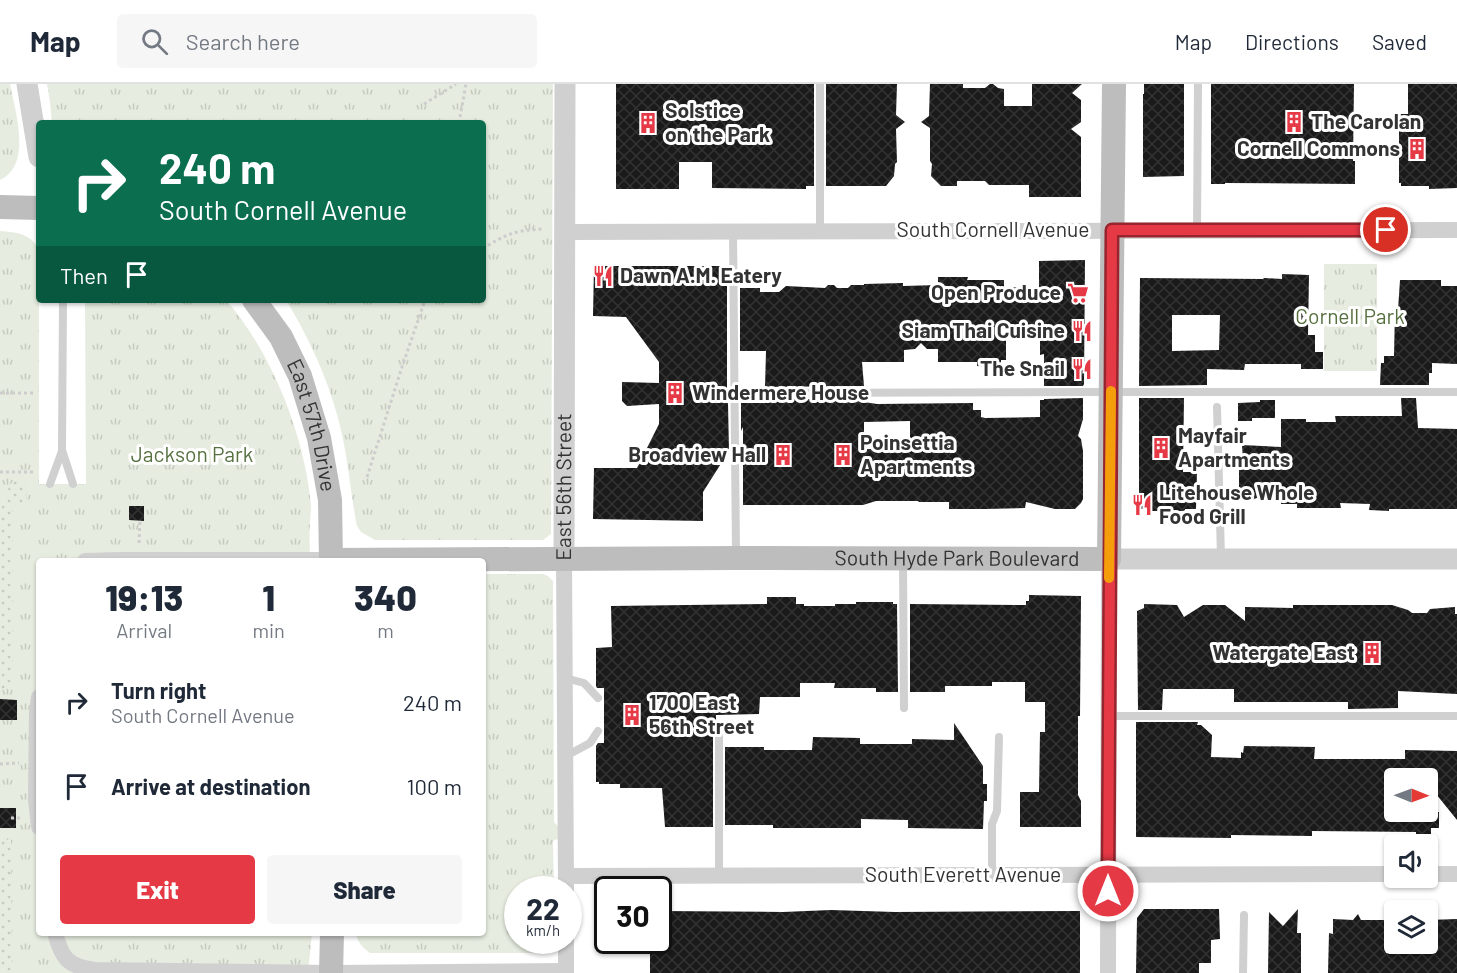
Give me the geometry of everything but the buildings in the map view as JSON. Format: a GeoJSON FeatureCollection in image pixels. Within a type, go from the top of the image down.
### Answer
{"type":"FeatureCollection","features":[{"type":"Feature","properties":{"kind":"main road"},"geometry":{"type":"LineString","coordinates":[[1109,559],[1114,84]]}},
{"type":"Feature","properties":{"kind":"main road"},"geometry":{"type":"LineString","coordinates":[[0,207],[36,208]]}},
{"type":"Feature","properties":{"kind":"main road","name":"East 57th Drive"},"geometry":{"type":"LineString","coordinates":[[256,303],[281,337],[300,376],[320,438],[330,500],[332,558]]}},
{"type":"Feature","properties":{"kind":"main road","name":"South Hyde Park Boulevard"},"geometry":{"type":"LineString","coordinates":[[486,559],[1109,559]]}},
{"type":"Feature","properties":{"kind":"main road"},"geometry":{"type":"LineString","coordinates":[[332,936],[332,973]]}},
{"type":"Feature","properties":{"kind":"street"},"geometry":{"type":"LineString","coordinates":[[27,84],[36,139]]}},
{"type":"Feature","properties":{"kind":"street","name":"East 56th Street"},"geometry":{"type":"LineString","coordinates":[[565,84],[566,876]]}},
{"type":"Feature","properties":{"kind":"street","name":"South Cornell Avenue"},"geometry":{"type":"LineString","coordinates":[[565,232],[1457,230]]}},
{"type":"Feature","properties":{"kind":"street"},"geometry":{"type":"LineString","coordinates":[[1108,973],[1109,559]]}},
{"type":"Feature","properties":{"kind":"street","name":"South Hyde Park Boulevard"},"geometry":{"type":"LineString","coordinates":[[1109,559],[1457,559]]}},
{"type":"Feature","properties":{"kind":"street","name":"South Everett Avenue"},"geometry":{"type":"LineString","coordinates":[[582,882],[719,875],[1384,874]]}},
{"type":"Feature","properties":{"kind":"street"},"geometry":{"type":"LineString","coordinates":[[1438,874],[1457,874]]}},
{"type":"Feature","properties":{"kind":"street"},"geometry":{"type":"LineString","coordinates":[[56,936],[66,959],[74,970],[332,973],[566,972],[566,954]]}},
{"type":"Feature","properties":{"kind":"lane"},"geometry":{"type":"LineString","coordinates":[[820,84],[820,231]]}},
{"type":"Feature","properties":{"kind":"lane"},"geometry":{"type":"LineString","coordinates":[[1197,230],[1198,84]]}},
{"type":"Feature","properties":{"kind":"lane"},"geometry":{"type":"LineString","coordinates":[[733,231],[736,558]]}},
{"type":"Feature","properties":{"kind":"lane"},"geometry":{"type":"LineString","coordinates":[[63,303],[62,450],[73,484]]}},
{"type":"Feature","properties":{"kind":"lane"},"geometry":{"type":"LineString","coordinates":[[734,393],[1457,393]]}},
{"type":"Feature","properties":{"kind":"lane"},"geometry":{"type":"LineString","coordinates":[[1217,407],[1221,558]]}},
{"type":"Feature","properties":{"kind":"lane"},"geometry":{"type":"LineString","coordinates":[[50,484],[62,450]]}},
{"type":"Feature","properties":{"kind":"lane"},"geometry":{"type":"LineString","coordinates":[[903,558],[904,708]]}},
{"type":"Feature","properties":{"kind":"lane"},"geometry":{"type":"LineString","coordinates":[[565,678],[584,682],[598,698]]}},
{"type":"Feature","properties":{"kind":"lane"},"geometry":{"type":"LineString","coordinates":[[1109,716],[1457,716]]}},
{"type":"Feature","properties":{"kind":"lane"},"geometry":{"type":"LineString","coordinates":[[719,725],[719,875]]}},
{"type":"Feature","properties":{"kind":"lane"},"geometry":{"type":"LineString","coordinates":[[566,756],[590,743],[598,731]]}},
{"type":"Feature","properties":{"kind":"lane"},"geometry":{"type":"LineString","coordinates":[[992,875],[992,824],[997,811],[999,737]]}},
{"type":"Feature","properties":{"kind":"lane"},"geometry":{"type":"LineString","coordinates":[[1243,973],[1244,915]]}},
{"type":"Feature","properties":{"kind":"path"},"geometry":{"type":"LineString","coordinates":[[424,104],[456,84]]}},
{"type":"Feature","properties":{"kind":"path"},"geometry":{"type":"LineString","coordinates":[[460,120],[466,84]]}},
{"type":"Feature","properties":{"kind":"path"},"geometry":{"type":"LineString","coordinates":[[486,247],[507,234],[521,230],[543,229]]}},
{"type":"Feature","properties":{"kind":"path"},"geometry":{"type":"LineString","coordinates":[[367,477],[424,303]]}},
{"type":"Feature","properties":{"kind":"path"},"geometry":{"type":"LineString","coordinates":[[0,393],[34,393]]}},
{"type":"Feature","properties":{"kind":"path"},"geometry":{"type":"LineString","coordinates":[[0,472],[33,472]]}},
{"type":"Feature","properties":{"kind":"path"},"geometry":{"type":"LineString","coordinates":[[140,520],[140,543]]}},
{"type":"Feature","properties":{"kind":"path"},"geometry":{"type":"LineString","coordinates":[[0,764],[19,763]]}},
{"type":"Feature","properties":{"kind":"path"},"geometry":{"type":"LineString","coordinates":[[11,818],[22,818]]}},
{"type":"Feature","properties":{"kind":"green space"},"geometry":{"type":"Polygon","coordinates":[[[0,84],[10,84],[18,122],[19,150],[10,173],[0,180],[0,84]]]}},
{"type":"Feature","properties":{"kind":"green space"},"geometry":{"type":"Polygon","coordinates":[[[47,84],[553,84],[551,534],[543,540],[375,540],[361,532],[357,526],[345,450],[334,403],[313,350],[288,303],[486,303],[486,120],[52,120],[47,84]]]}},
{"type":"Feature","properties":{"kind":"green space","name":"Jackson Park"},"geometry":{"type":"Polygon","coordinates":[[[0,231],[18,233],[28,237],[36,245],[36,303],[39,303],[39,484],[86,484],[85,303],[228,303],[243,321],[272,370],[294,424],[308,479],[311,506],[310,558],[36,558],[36,936],[312,936],[308,973],[0,973],[0,231]]]}},
{"type":"Feature","properties":{"kind":"green space","name":"Cornell Park"},"geometry":{"type":"Polygon","coordinates":[[[1324,264],[1377,264],[1377,371],[1324,371],[1324,264]]]}},
{"type":"Feature","properties":{"kind":"green space"},"geometry":{"type":"Polygon","coordinates":[[[16,481],[26,481],[26,505],[12,506],[12,689],[2,689],[0,513],[10,484],[16,481]]]}},
{"type":"Feature","properties":{"kind":"green space"},"geometry":{"type":"Polygon","coordinates":[[[486,574],[543,574],[548,576],[553,581],[554,822],[558,826],[558,839],[553,842],[554,876],[504,876],[504,953],[370,953],[361,945],[357,936],[486,936],[486,574]]]}},
{"type":"Feature","properties":{"kind":"green space"},"geometry":{"type":"Polygon","coordinates":[[[2,840],[11,840],[12,973],[0,973],[2,840]]]}},
{"type":"Feature","properties":{"kind":"slow traffic"},"geometry":{"type":"LineString","coordinates":[[1109,578],[1111,391]]}},
{"type":"Feature","properties":{"kind":"place","name":"The Carolan"},"geometry":{"type":"Point","coordinates":[1294,122]}},
{"type":"Feature","properties":{"kind":"place","name":"Solstice on the Park"},"geometry":{"type":"Point","coordinates":[648,123]}},
{"type":"Feature","properties":{"kind":"place","name":"Cornell Commons"},"geometry":{"type":"Point","coordinates":[1417,149]}},
{"type":"Feature","properties":{"kind":"place","name":"Dawn A.M. Eatery"},"geometry":{"type":"Point","coordinates":[603,276]}},
{"type":"Feature","properties":{"kind":"place","name":"Open Produce"},"geometry":{"type":"Point","coordinates":[1078,293]}},
{"type":"Feature","properties":{"kind":"place","name":"Siam Thai Cuisine"},"geometry":{"type":"Point","coordinates":[1082,331]}},
{"type":"Feature","properties":{"kind":"place","name":"The Snail"},"geometry":{"type":"Point","coordinates":[1082,369]}},
{"type":"Feature","properties":{"kind":"place","name":"Windermere House"},"geometry":{"type":"Point","coordinates":[675,393]}},
{"type":"Feature","properties":{"kind":"place","name":"Mayfair Apartments"},"geometry":{"type":"Point","coordinates":[1161,448]}},
{"type":"Feature","properties":{"kind":"place","name":"Broadview Hall"},"geometry":{"type":"Point","coordinates":[783,455]}},
{"type":"Feature","properties":{"kind":"place","name":"Poinsettia Apartments"},"geometry":{"type":"Point","coordinates":[843,455]}},
{"type":"Feature","properties":{"kind":"place","name":"Litehouse Whole Food Grill"},"geometry":{"type":"Point","coordinates":[1142,505]}},
{"type":"Feature","properties":{"kind":"place","name":"Watergate East"},"geometry":{"type":"Point","coordinates":[1372,653]}},
{"type":"Feature","properties":{"kind":"place","name":"1700 East 56th Street"},"geometry":{"type":"Point","coordinates":[632,715]}},
{"type":"Feature","properties":{"kind":"route"},"geometry":{"type":"LineString","coordinates":[[1108,891],[1112,230],[1386,230]]}}]}
